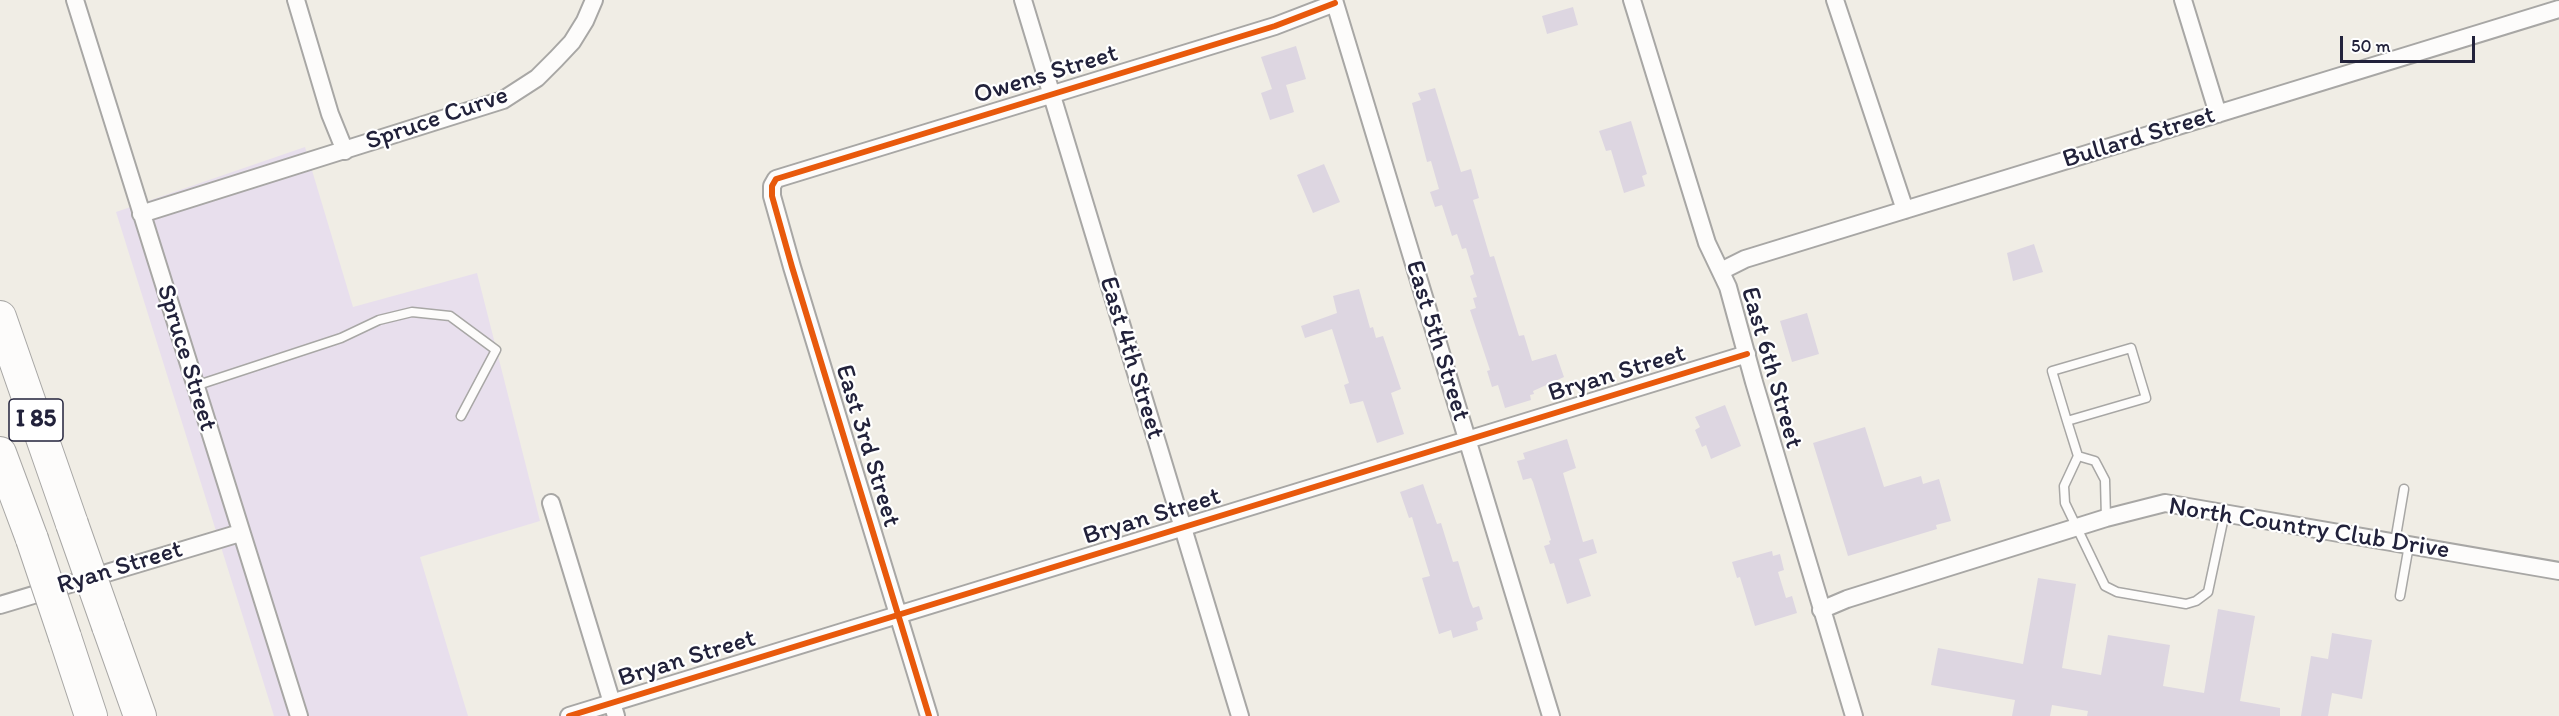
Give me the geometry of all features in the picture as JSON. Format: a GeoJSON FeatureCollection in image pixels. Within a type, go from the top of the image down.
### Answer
{"type":"FeatureCollection","features":[{"type":"Feature","properties":{"kind":"highway","name":"I 85"},"geometry":{"type":"LineString","coordinates":[[0,317],[140,716]]}},
{"type":"Feature","properties":{"kind":"highway","name":"I 85"},"geometry":{"type":"LineString","coordinates":[[0,453],[91,716]]}},
{"type":"Feature","properties":{"kind":"street","name":"Spruce Street"},"geometry":{"type":"LineString","coordinates":[[75,0],[299,716]]}},
{"type":"Feature","properties":{"kind":"street","name":"Spruce Curve"},"geometry":{"type":"LineString","coordinates":[[296,0],[330,114],[345,151]]}},
{"type":"Feature","properties":{"kind":"street","name":"Spruce Curve"},"geometry":{"type":"LineString","coordinates":[[141,214],[484,108],[515,93],[537,78],[572,42],[594,0]]}},
{"type":"Feature","properties":{"kind":"street","name":"East 4th Street"},"geometry":{"type":"LineString","coordinates":[[1023,0],[1240,716]]}},
{"type":"Feature","properties":{"kind":"street","name":"East 6th Street"},"geometry":{"type":"LineString","coordinates":[[1632,0],[1707,243],[1731,297],[1821,610],[1854,716]]}},
{"type":"Feature","properties":{"kind":"street"},"geometry":{"type":"LineString","coordinates":[[1835,0],[1905,210]]}},
{"type":"Feature","properties":{"kind":"street"},"geometry":{"type":"LineString","coordinates":[[2183,0],[2217,114]]}},
{"type":"Feature","properties":{"kind":"street","name":"Owens Street"},"geometry":{"type":"LineString","coordinates":[[772,186],[776,179],[789,174],[1275,26],[1334,2]]}},
{"type":"Feature","properties":{"kind":"street","name":"East 5th Street"},"geometry":{"type":"LineString","coordinates":[[1334,2],[1551,716]]}},
{"type":"Feature","properties":{"kind":"street","name":"Bullard Street"},"geometry":{"type":"LineString","coordinates":[[1721,271],[1745,259],[2559,9]]}},
{"type":"Feature","properties":{"kind":"street","name":"East 3rd Street"},"geometry":{"type":"LineString","coordinates":[[772,186],[772,196],[792,267],[929,716]]}},
{"type":"Feature","properties":{"kind":"street","name":"Bryan Street"},"geometry":{"type":"LineString","coordinates":[[568,716],[614,709],[898,615],[1747,354]]}},
{"type":"Feature","properties":{"kind":"street","name":"Bryan Street"},"geometry":{"type":"LineString","coordinates":[[551,503],[614,709]]}},
{"type":"Feature","properties":{"kind":"street","name":"North Country Club Drive"},"geometry":{"type":"LineString","coordinates":[[1821,610],[1848,599],[2077,527],[2165,503],[2559,572]]}},
{"type":"Feature","properties":{"kind":"street","name":"Ryan Street"},"geometry":{"type":"LineString","coordinates":[[0,605],[240,533]]}},
{"type":"Feature","properties":{"kind":"lane"},"geometry":{"type":"LineString","coordinates":[[194,386],[341,338],[379,320],[412,312],[450,316],[496,350],[461,416]]}},
{"type":"Feature","properties":{"kind":"lane"},"geometry":{"type":"LineString","coordinates":[[2067,421],[2146,399],[2131,348],[2052,371],[2067,421],[2078,456],[2064,486],[2065,503],[2105,586],[2116,592],[2186,604],[2196,601],[2208,592],[2225,512]]}},
{"type":"Feature","properties":{"kind":"lane"},"geometry":{"type":"LineString","coordinates":[[2078,456],[2095,461],[2105,480],[2106,518]]}},
{"type":"Feature","properties":{"kind":"lane"},"geometry":{"type":"LineString","coordinates":[[2400,596],[2404,489]]}},
{"type":"Feature","properties":{"kind":"shaded area"},"geometry":{"type":"Polygon","coordinates":[[[305,147],[353,307],[477,273],[540,521],[420,557],[468,716],[274,716],[116,212],[305,147]]]}},
{"type":"Feature","properties":{"kind":"building"},"geometry":{"type":"Polygon","coordinates":[[[1573,7],[1578,25],[1547,34],[1542,16],[1573,7]]]}},
{"type":"Feature","properties":{"kind":"building"},"geometry":{"type":"Polygon","coordinates":[[[1296,46],[1306,79],[1286,85],[1294,112],[1270,120],[1261,93],[1272,89],[1261,57],[1296,46]]]}},
{"type":"Feature","properties":{"kind":"building"},"geometry":{"type":"Polygon","coordinates":[[[1435,88],[1461,172],[1471,169],[1479,198],[1473,200],[1490,257],[1494,256],[1519,336],[1524,335],[1532,361],[1556,354],[1564,377],[1533,391],[1534,394],[1530,395],[1531,400],[1505,408],[1498,385],[1492,387],[1487,371],[1490,370],[1470,310],[1476,308],[1473,298],[1477,297],[1470,276],[1474,274],[1466,248],[1462,249],[1457,234],[1452,236],[1442,205],[1435,207],[1430,192],[1439,189],[1431,161],[1427,162],[1412,103],[1421,100],[1418,93],[1435,88]]]}},
{"type":"Feature","properties":{"kind":"building"},"geometry":{"type":"Polygon","coordinates":[[[1631,121],[1647,174],[1642,176],[1645,186],[1624,193],[1611,150],[1606,151],[1599,131],[1631,121]]]}},
{"type":"Feature","properties":{"kind":"building"},"geometry":{"type":"Polygon","coordinates":[[[1324,164],[1340,202],[1313,213],[1297,175],[1324,164]]]}},
{"type":"Feature","properties":{"kind":"building"},"geometry":{"type":"Polygon","coordinates":[[[2034,244],[2043,272],[2013,281],[2007,253],[2034,244]]]}},
{"type":"Feature","properties":{"kind":"building"},"geometry":{"type":"Polygon","coordinates":[[[1359,289],[1370,328],[1373,327],[1376,338],[1383,336],[1401,389],[1391,393],[1404,434],[1377,443],[1363,401],[1350,404],[1344,385],[1349,383],[1332,329],[1305,338],[1301,326],[1337,313],[1333,296],[1359,289]]]}},
{"type":"Feature","properties":{"kind":"building"},"geometry":{"type":"Polygon","coordinates":[[[1807,313],[1819,354],[1792,362],[1780,321],[1807,313]]]}},
{"type":"Feature","properties":{"kind":"building"},"geometry":{"type":"Polygon","coordinates":[[[1725,405],[1741,446],[1711,459],[1706,445],[1702,447],[1695,430],[1700,427],[1695,417],[1725,405]]]}},
{"type":"Feature","properties":{"kind":"building"},"geometry":{"type":"Polygon","coordinates":[[[1865,427],[1884,487],[1921,476],[1923,484],[1939,479],[1951,521],[1936,525],[1937,529],[1848,556],[1813,443],[1865,427]]]}},
{"type":"Feature","properties":{"kind":"building"},"geometry":{"type":"Polygon","coordinates":[[[1567,439],[1576,468],[1563,473],[1583,542],[1593,539],[1597,553],[1579,559],[1591,596],[1567,604],[1554,563],[1550,564],[1544,546],[1550,544],[1551,540],[1533,482],[1531,478],[1523,480],[1517,461],[1525,459],[1523,453],[1567,439]]]}},
{"type":"Feature","properties":{"kind":"building"},"geometry":{"type":"Polygon","coordinates":[[[1423,484],[1437,524],[1441,523],[1453,562],[1458,561],[1473,608],[1479,606],[1483,619],[1476,622],[1478,630],[1453,638],[1451,630],[1439,634],[1422,578],[1430,576],[1412,517],[1409,518],[1400,492],[1423,484]]]}},
{"type":"Feature","properties":{"kind":"building"},"geometry":{"type":"Polygon","coordinates":[[[1772,551],[1773,556],[1780,554],[1784,570],[1778,572],[1786,598],[1792,596],[1797,613],[1755,626],[1740,577],[1737,578],[1732,562],[1772,551]]]}},
{"type":"Feature","properties":{"kind":"building"},"geometry":{"type":"Polygon","coordinates":[[[2038,578],[2076,584],[2062,668],[2101,675],[2108,635],[2170,645],[2163,686],[2204,693],[2218,609],[2255,616],[2240,701],[2280,708],[2280,716],[2087,716],[2088,711],[2052,705],[2050,716],[2012,716],[2015,700],[1931,685],[1938,648],[2023,664],[2038,578]]]}},
{"type":"Feature","properties":{"kind":"building"},"geometry":{"type":"Polygon","coordinates":[[[2332,633],[2372,640],[2362,699],[2332,693],[2328,716],[2301,716],[2311,656],[2328,659],[2332,633]]]}},
{"type":"Feature","properties":{"kind":"cycle path"},"geometry":{"type":"LineString","coordinates":[[929,716],[792,267],[772,196],[772,186],[776,179],[1275,26],[1335,3]]}},
{"type":"Feature","properties":{"kind":"cycle path"},"geometry":{"type":"LineString","coordinates":[[569,716],[1747,354]]}}]}
